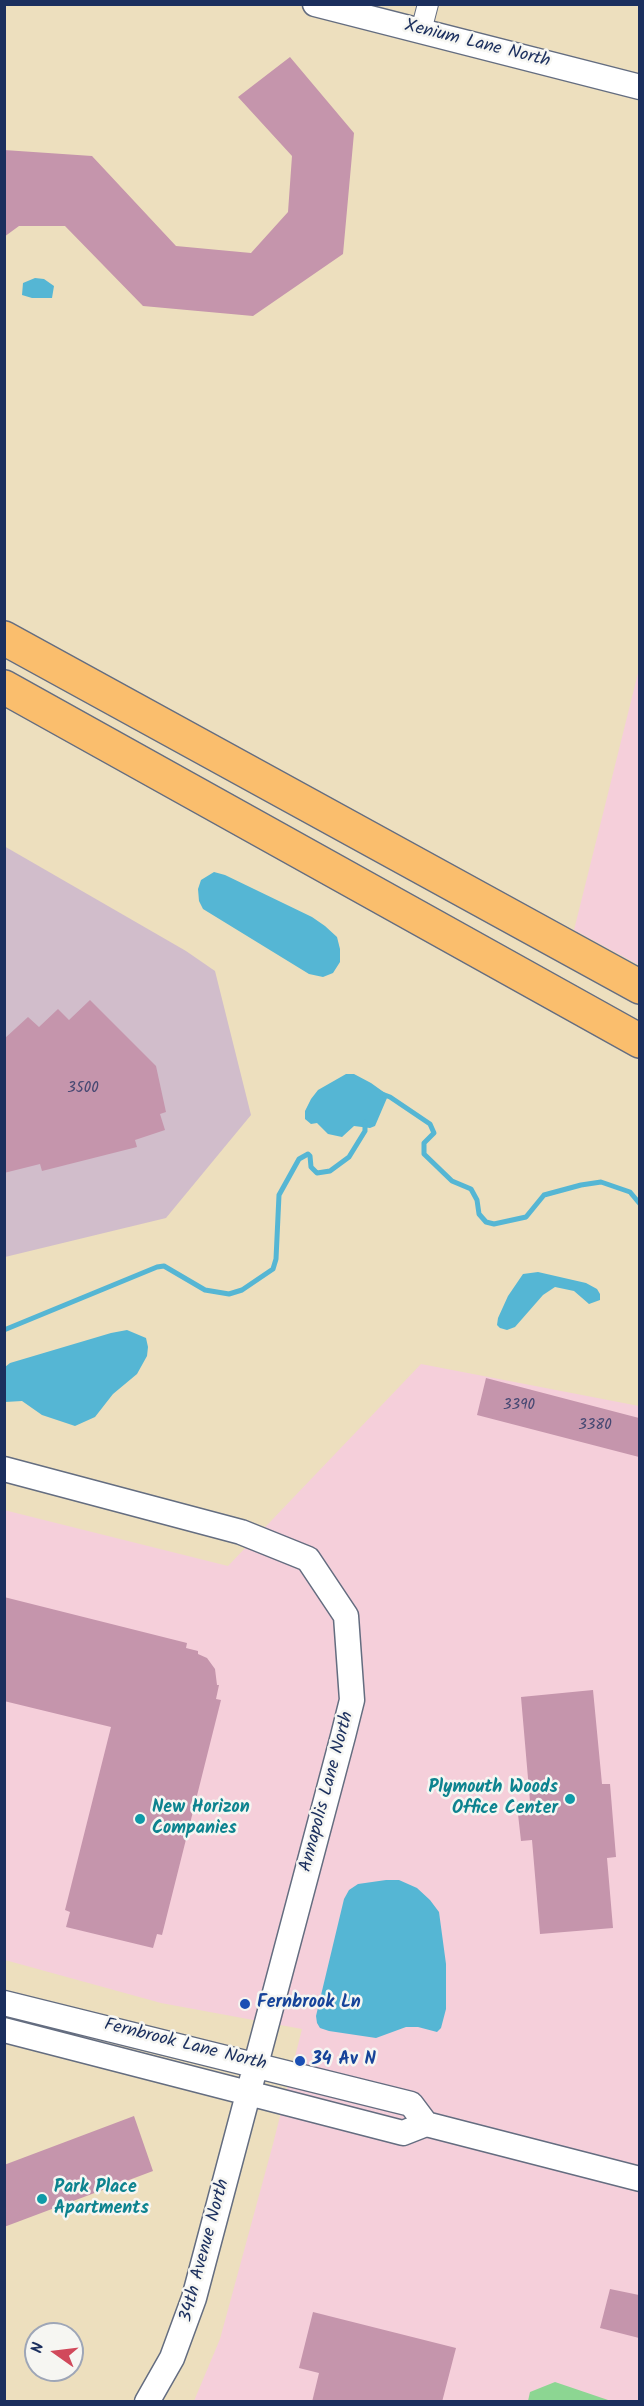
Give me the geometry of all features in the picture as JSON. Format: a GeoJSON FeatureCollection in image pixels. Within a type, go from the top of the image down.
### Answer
{"type":"FeatureCollection","features":[{"type":"Feature","properties":{"kind":"highway"},"geometry":{"type":"LineString","coordinates":[[4,638],[639,987]]}},
{"type":"Feature","properties":{"kind":"highway"},"geometry":{"type":"LineString","coordinates":[[4,687],[639,1041]]}},
{"type":"Feature","properties":{"kind":"street","name":"Xenium Lane North"},"geometry":{"type":"LineString","coordinates":[[315,4],[639,87]]}},
{"type":"Feature","properties":{"kind":"street"},"geometry":{"type":"LineString","coordinates":[[421,31],[428,4]]}},
{"type":"Feature","properties":{"kind":"street","name":"Annapolis Lane North"},"geometry":{"type":"LineString","coordinates":[[4,1468],[241,1532],[308,1559],[346,1616],[352,1700],[248,2094]]}},
{"type":"Feature","properties":{"kind":"street","name":"Fernbrook Lane North"},"geometry":{"type":"LineString","coordinates":[[4,2002],[411,2104],[426,2124]]}},
{"type":"Feature","properties":{"kind":"street","name":"Fernbrook Lane North"},"geometry":{"type":"LineString","coordinates":[[4,2030],[403,2133],[426,2124],[639,2179]]}},
{"type":"Feature","properties":{"kind":"street","name":"34th Avenue North"},"geometry":{"type":"LineString","coordinates":[[147,2402],[172,2358],[189,2317],[248,2094]]}},
{"type":"Feature","properties":{"kind":"shaded area"},"geometry":{"type":"Polygon","coordinates":[[[639,669],[639,965],[574,930],[639,669]]]}},
{"type":"Feature","properties":{"kind":"shaded area"},"geometry":{"type":"Polygon","coordinates":[[[4,846],[186,951],[215,971],[251,1115],[166,1218],[5,1257],[4,846]]]}},
{"type":"Feature","properties":{"kind":"shaded area"},"geometry":{"type":"Polygon","coordinates":[[[421,1364],[639,1406],[639,2401],[194,2401],[220,2339],[302,2029],[161,2003],[5,1960],[4,1510],[228,1566],[421,1364]]]}},
{"type":"Feature","properties":{"kind":"green space"},"geometry":{"type":"Polygon","coordinates":[[[555,2382],[611,2401],[528,2401],[530,2392],[555,2382]]]}},
{"type":"Feature","properties":{"kind":"water"},"geometry":{"type":"Polygon","coordinates":[[[35,278],[44,279],[54,286],[52,298],[32,298],[22,295],[23,283],[35,278]]]}},
{"type":"Feature","properties":{"kind":"water"},"geometry":{"type":"Polygon","coordinates":[[[214,872],[225,875],[312,917],[325,926],[337,937],[340,949],[340,962],[333,973],[323,977],[309,974],[203,909],[199,901],[198,889],[201,880],[214,872]]]}},
{"type":"Feature","properties":{"kind":"water"},"geometry":{"type":"Polygon","coordinates":[[[346,1074],[354,1074],[371,1083],[385,1093],[387,1098],[375,1126],[370,1128],[354,1126],[342,1137],[328,1134],[317,1123],[311,1124],[305,1119],[305,1111],[318,1090],[346,1074]]]}},
{"type":"Feature","properties":{"kind":"water"},"geometry":{"type":"Polygon","coordinates":[[[538,1272],[586,1283],[597,1289],[600,1300],[589,1304],[574,1291],[555,1287],[543,1295],[515,1327],[507,1330],[500,1328],[497,1325],[498,1318],[508,1296],[523,1274],[538,1272]]]}},
{"type":"Feature","properties":{"kind":"water"},"geometry":{"type":"Polygon","coordinates":[[[127,1330],[146,1338],[147,1356],[137,1374],[113,1394],[95,1417],[75,1426],[42,1415],[22,1401],[5,1402],[5,1367],[10,1363],[127,1330]]]}},
{"type":"Feature","properties":{"kind":"water"},"geometry":{"type":"Polygon","coordinates":[[[399,1880],[417,1888],[439,1912],[446,1964],[446,2009],[441,2028],[437,2032],[418,2027],[406,2027],[376,2038],[320,2028],[316,2016],[344,1899],[349,1890],[358,1884],[399,1880]]]}},
{"type":"Feature","properties":{"kind":"building"},"geometry":{"type":"Polygon","coordinates":[[[290,57],[354,133],[343,254],[253,316],[143,306],[65,226],[19,226],[4,237],[4,150],[92,156],[176,246],[251,253],[288,212],[292,156],[238,97],[290,57]]]}},
{"type":"Feature","properties":{"kind":"building"},"geometry":{"type":"Polygon","coordinates":[[[90,1000],[156,1066],[166,1112],[160,1114],[165,1130],[135,1140],[137,1147],[42,1171],[40,1164],[4,1173],[4,1039],[28,1017],[39,1027],[58,1009],[69,1020],[90,1000]]]}},
{"type":"Feature","properties":{"kind":"building"},"geometry":{"type":"Polygon","coordinates":[[[486,1378],[639,1418],[639,1457],[477,1415],[486,1378]]]}},
{"type":"Feature","properties":{"kind":"building","name":"New Horizon Companies"},"geometry":{"type":"Polygon","coordinates":[[[4,1597],[187,1643],[186,1648],[198,1651],[198,1654],[207,1658],[215,1669],[217,1685],[219,1685],[216,1699],[221,1700],[162,1935],[157,1934],[153,1948],[66,1927],[70,1912],[65,1910],[111,1727],[4,1701],[4,1597]]]}},
{"type":"Feature","properties":{"kind":"building","name":"Plymouth Woods Office Center"},"geometry":{"type":"Polygon","coordinates":[[[593,1690],[602,1784],[610,1784],[616,1857],[607,1858],[613,1928],[540,1934],[532,1840],[521,1841],[518,1814],[531,1813],[521,1697],[593,1690]]]}},
{"type":"Feature","properties":{"kind":"building","name":"Park Place Apartments"},"geometry":{"type":"Polygon","coordinates":[[[134,2116],[153,2171],[4,2227],[4,2165],[134,2116]]]}},
{"type":"Feature","properties":{"kind":"building"},"geometry":{"type":"Polygon","coordinates":[[[610,2289],[639,2295],[639,2338],[600,2328],[610,2289]]]}},
{"type":"Feature","properties":{"kind":"building"},"geometry":{"type":"Polygon","coordinates":[[[313,2312],[456,2348],[442,2402],[312,2402],[319,2373],[299,2368],[313,2312]]]}},
{"type":"Feature","properties":{"kind":"waterway"},"geometry":{"type":"LineString","coordinates":[[382,1094],[430,1124],[434,1133],[424,1143],[424,1154],[452,1181],[471,1189],[477,1200],[479,1214],[486,1222],[494,1224],[526,1217],[544,1195],[601,1182],[630,1192],[640,1204]]}},
{"type":"Feature","properties":{"kind":"waterway"},"geometry":{"type":"LineString","coordinates":[[4,1330],[157,1267],[164,1266],[205,1290],[229,1294],[242,1290],[273,1269],[276,1259],[279,1195],[299,1159],[308,1154],[311,1167],[317,1173],[330,1171],[349,1157],[365,1131],[365,1122]]}},
{"type":"Feature","properties":{"kind":"place","name":"Plymouth Woods Office Center"},"geometry":{"type":"Point","coordinates":[570,1799]}},
{"type":"Feature","properties":{"kind":"place","name":"New Horizon Companies"},"geometry":{"type":"Point","coordinates":[140,1819]}},
{"type":"Feature","properties":{"kind":"place","name":"Fernbrook Ln"},"geometry":{"type":"Point","coordinates":[245,2004]}},
{"type":"Feature","properties":{"kind":"place","name":"34 Av N"},"geometry":{"type":"Point","coordinates":[300,2061]}},
{"type":"Feature","properties":{"kind":"place","name":"Park Place Apartments"},"geometry":{"type":"Point","coordinates":[42,2199]}}]}
